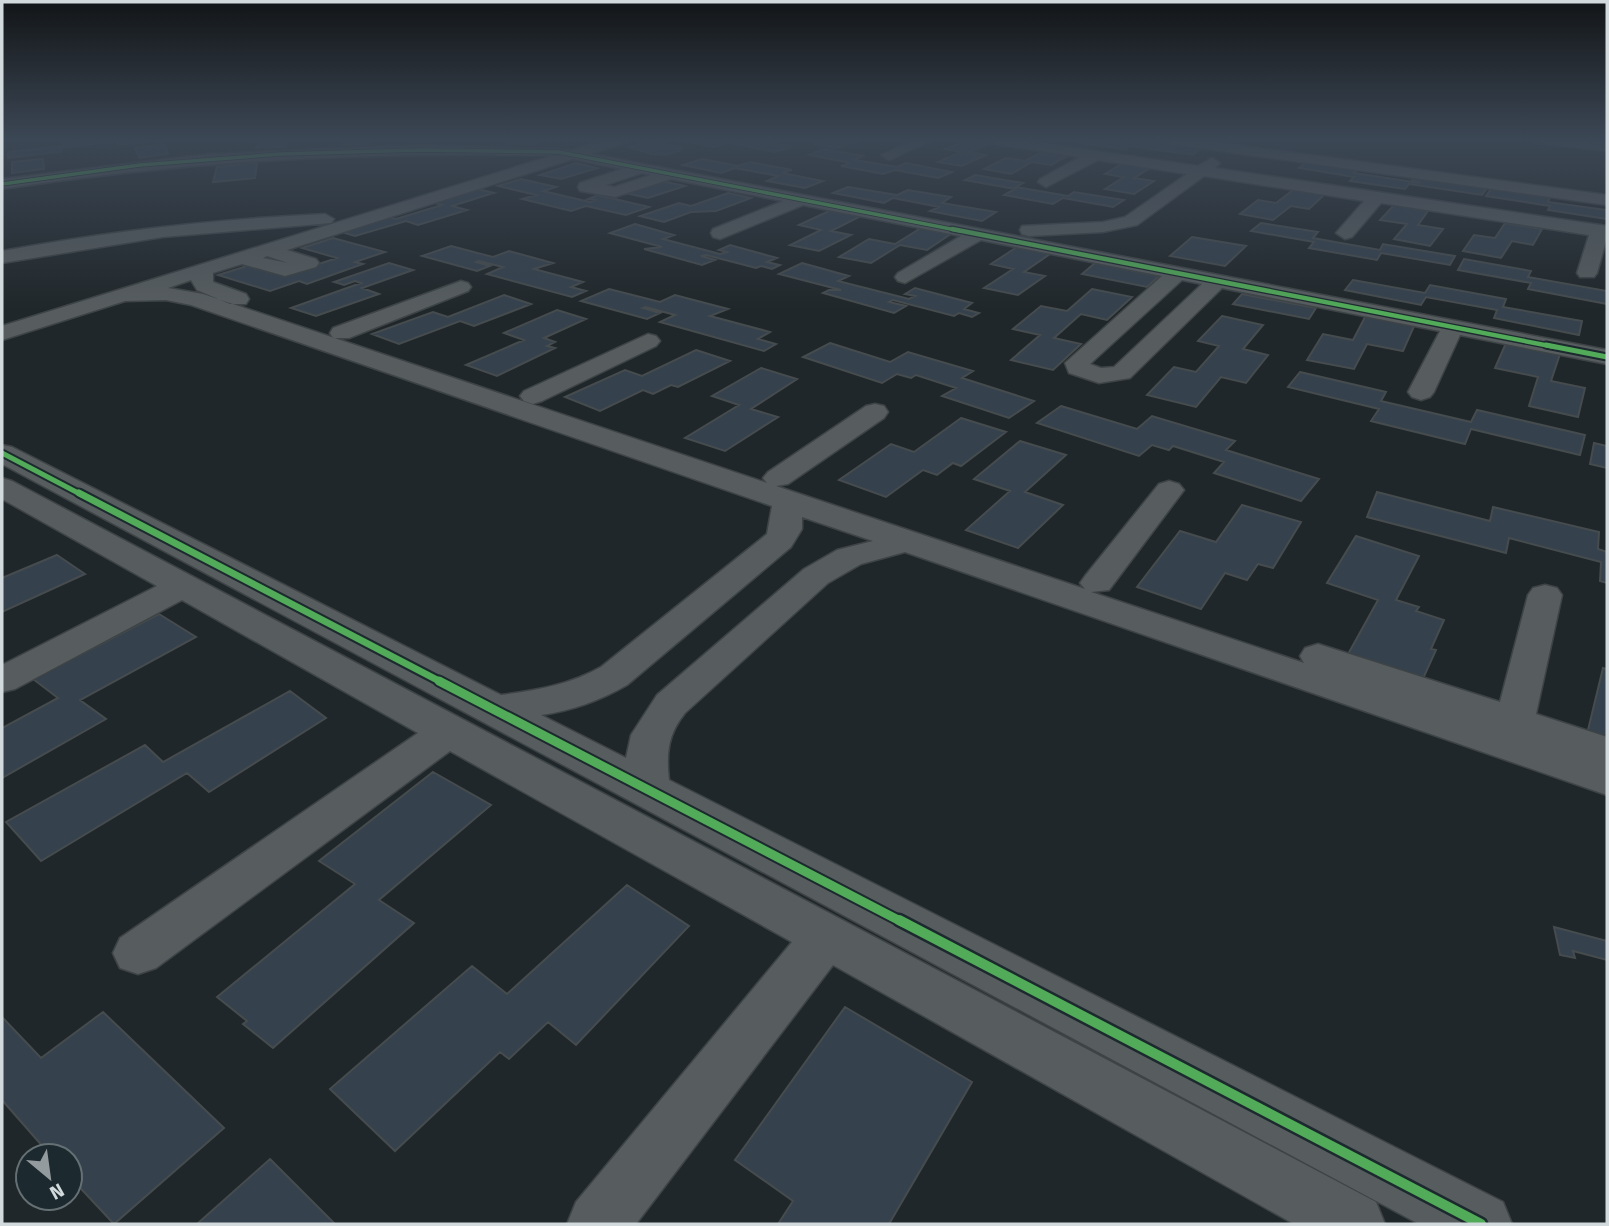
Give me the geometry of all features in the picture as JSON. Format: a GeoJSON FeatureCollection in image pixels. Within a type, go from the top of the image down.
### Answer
{"type":"FeatureCollection","features":[{"type":"Feature","properties":{"kind":"street"},"geometry":{"type":"LineString","coordinates":[[2,321],[417,196]]}},
{"type":"Feature","properties":{"kind":"street"},"geometry":{"type":"LineString","coordinates":[[2,333],[432,196]]}},
{"type":"Feature","properties":{"kind":"street"},"geometry":{"type":"LineString","coordinates":[[791,196],[885,210],[978,234],[1217,281],[1447,321],[1607,357]]}},
{"type":"Feature","properties":{"kind":"street"},"geometry":{"type":"LineString","coordinates":[[999,238],[1031,230],[1103,227],[1131,222],[1167,196]]}},
{"type":"Feature","properties":{"kind":"street"},"geometry":{"type":"LineString","coordinates":[[1372,196],[1603,232],[1587,273]]}},
{"type":"Feature","properties":{"kind":"street"},"geometry":{"type":"LineString","coordinates":[[1576,196],[1607,201]]}},
{"type":"Feature","properties":{"kind":"street"},"geometry":{"type":"LineString","coordinates":[[1345,233],[1377,197]]}},
{"type":"Feature","properties":{"kind":"street"},"geometry":{"type":"LineString","coordinates":[[720,233],[802,199]]}},
{"type":"Feature","properties":{"kind":"street"},"geometry":{"type":"LineString","coordinates":[[2,257],[118,237],[205,226],[342,218]]}},
{"type":"Feature","properties":{"kind":"street"},"geometry":{"type":"LineString","coordinates":[[905,277],[978,234]]}},
{"type":"Feature","properties":{"kind":"street"},"geometry":{"type":"LineString","coordinates":[[242,258],[285,270],[309,263],[267,250]]}},
{"type":"Feature","properties":{"kind":"street"},"geometry":{"type":"LineString","coordinates":[[205,269],[201,283],[208,289],[533,396],[783,490],[908,542],[1607,780]]}},
{"type":"Feature","properties":{"kind":"street"},"geometry":{"type":"LineString","coordinates":[[1178,273],[1077,363],[1078,368],[1099,376],[1121,373],[1217,281]]}},
{"type":"Feature","properties":{"kind":"street"},"geometry":{"type":"LineString","coordinates":[[341,333],[461,287]]}},
{"type":"Feature","properties":{"kind":"street"},"geometry":{"type":"LineString","coordinates":[[123,295],[166,294],[195,299],[783,490],[1097,583],[1607,752]]}},
{"type":"Feature","properties":{"kind":"street"},"geometry":{"type":"LineString","coordinates":[[1127,318],[1169,327]]}},
{"type":"Feature","properties":{"kind":"street"},"geometry":{"type":"LineString","coordinates":[[1421,392],[1447,321]]}},
{"type":"Feature","properties":{"kind":"street"},"geometry":{"type":"LineString","coordinates":[[533,396],[648,341]]}},
{"type":"Feature","properties":{"kind":"street"},"geometry":{"type":"LineString","coordinates":[[783,490],[875,412]]}},
{"type":"Feature","properties":{"kind":"street"},"geometry":{"type":"LineString","coordinates":[[2,453],[1481,1224]]}},
{"type":"Feature","properties":{"kind":"street"},"geometry":{"type":"LineString","coordinates":[[2,487],[1354,1224]]}},
{"type":"Feature","properties":{"kind":"street"},"geometry":{"type":"LineString","coordinates":[[493,709],[577,694],[614,676],[780,540],[786,529],[783,490]]}},
{"type":"Feature","properties":{"kind":"street"},"geometry":{"type":"LineString","coordinates":[[1097,583],[1169,490]]}},
{"type":"Feature","properties":{"kind":"street"},"geometry":{"type":"LineString","coordinates":[[649,790],[646,754],[649,736],[657,719],[671,705],[823,570],[849,558],[908,542]]}},
{"type":"Feature","properties":{"kind":"street"},"geometry":{"type":"LineString","coordinates":[[2,680],[184,586]]}},
{"type":"Feature","properties":{"kind":"street"},"geometry":{"type":"LineString","coordinates":[[1515,721],[1545,596]]}},
{"type":"Feature","properties":{"kind":"street"},"geometry":{"type":"LineString","coordinates":[[138,953],[449,731]]}},
{"type":"Feature","properties":{"kind":"street"},"geometry":{"type":"LineString","coordinates":[[598,1224],[826,937]]}},
{"type":"Feature","properties":{"kind":"building"},"geometry":{"type":"Polygon","coordinates":[[[445,196],[484,196],[452,206],[467,210],[418,225],[406,221],[355,236],[335,230],[384,216],[396,219],[442,205],[428,201],[445,196]]]}},
{"type":"Feature","properties":{"kind":"building"},"geometry":{"type":"Polygon","coordinates":[[[532,196],[565,196],[590,202],[595,200],[588,199],[603,196],[649,207],[626,215],[586,206],[571,211],[522,199],[532,196]]]}},
{"type":"Feature","properties":{"kind":"building"},"geometry":{"type":"Polygon","coordinates":[[[719,196],[751,198],[716,211],[691,212],[664,222],[640,216],[679,203],[691,206],[719,196]]]}},
{"type":"Feature","properties":{"kind":"building"},"geometry":{"type":"Polygon","coordinates":[[[849,196],[946,196],[951,197],[942,203],[996,212],[982,221],[930,211],[939,207],[893,198],[884,203],[849,196]]]}},
{"type":"Feature","properties":{"kind":"building"},"geometry":{"type":"Polygon","coordinates":[[[1011,196],[1100,196],[1124,200],[1113,207],[1063,198],[1053,204],[1011,196]]]}},
{"type":"Feature","properties":{"kind":"building"},"geometry":{"type":"Polygon","coordinates":[[[1285,196],[1323,196],[1309,209],[1291,206],[1273,220],[1240,214],[1258,200],[1276,203],[1285,196]]]}},
{"type":"Feature","properties":{"kind":"building"},"geometry":{"type":"Polygon","coordinates":[[[1487,196],[1550,197],[1548,202],[1607,210],[1607,219],[1548,210],[1550,206],[1487,196]]]}},
{"type":"Feature","properties":{"kind":"building"},"geometry":{"type":"Polygon","coordinates":[[[1394,205],[1428,211],[1418,225],[1443,229],[1430,246],[1394,239],[1407,224],[1380,220],[1394,205]]]}},
{"type":"Feature","properties":{"kind":"building"},"geometry":{"type":"Polygon","coordinates":[[[831,210],[861,216],[831,231],[851,235],[819,251],[790,245],[821,230],[799,225],[831,210]]]}},
{"type":"Feature","properties":{"kind":"building"},"geometry":{"type":"Polygon","coordinates":[[[1261,223],[1318,232],[1313,238],[1380,250],[1383,244],[1455,256],[1450,265],[1381,253],[1377,260],[1309,248],[1314,242],[1251,231],[1261,223]]]}},
{"type":"Feature","properties":{"kind":"building"},"geometry":{"type":"Polygon","coordinates":[[[1505,223],[1542,229],[1533,245],[1512,241],[1501,258],[1463,251],[1474,235],[1495,238],[1505,223]]]}},
{"type":"Feature","properties":{"kind":"building"},"geometry":{"type":"Polygon","coordinates":[[[635,224],[674,235],[663,239],[720,254],[727,252],[719,250],[730,245],[777,258],[767,262],[780,265],[772,269],[761,266],[756,268],[706,255],[701,256],[715,260],[702,265],[644,249],[662,247],[610,233],[635,224]]]}},
{"type":"Feature","properties":{"kind":"building"},"geometry":{"type":"Polygon","coordinates":[[[921,228],[952,233],[927,250],[900,245],[871,263],[839,257],[869,239],[895,244],[921,228]]]}},
{"type":"Feature","properties":{"kind":"building"},"geometry":{"type":"Polygon","coordinates":[[[1192,237],[1246,246],[1225,266],[1170,256],[1192,237]]]}},
{"type":"Feature","properties":{"kind":"building"},"geometry":{"type":"Polygon","coordinates":[[[333,238],[385,252],[355,262],[363,264],[307,284],[299,281],[270,291],[218,275],[250,265],[285,275],[337,258],[302,248],[333,238]]]}},
{"type":"Feature","properties":{"kind":"building"},"geometry":{"type":"Polygon","coordinates":[[[451,246],[493,257],[509,251],[553,263],[534,269],[583,282],[571,287],[586,291],[572,297],[487,274],[503,267],[479,261],[476,262],[490,266],[477,271],[422,256],[451,246]]]}},
{"type":"Feature","properties":{"kind":"building"},"geometry":{"type":"Polygon","coordinates":[[[1017,247],[1050,254],[1024,272],[1045,276],[1018,295],[984,288],[1013,269],[991,264],[1017,247]]]}},
{"type":"Feature","properties":{"kind":"building"},"geometry":{"type":"Polygon","coordinates":[[[1464,259],[1531,271],[1528,277],[1607,291],[1607,304],[1528,289],[1531,283],[1458,270],[1464,259]]]}},
{"type":"Feature","properties":{"kind":"building"},"geometry":{"type":"Polygon","coordinates":[[[389,263],[413,270],[362,288],[379,294],[316,316],[291,308],[361,283],[355,281],[344,285],[334,282],[389,263]]]}},
{"type":"Feature","properties":{"kind":"building"},"geometry":{"type":"Polygon","coordinates":[[[802,263],[849,276],[838,281],[909,299],[915,296],[905,294],[915,288],[972,303],[964,309],[979,313],[972,317],[959,313],[954,316],[893,300],[889,302],[906,306],[894,313],[823,293],[841,290],[779,274],[802,263]]]}},
{"type":"Feature","properties":{"kind":"building"},"geometry":{"type":"Polygon","coordinates":[[[1095,263],[1159,276],[1147,287],[1082,274],[1095,263]]]}},
{"type":"Feature","properties":{"kind":"building"},"geometry":{"type":"Polygon","coordinates":[[[1353,280],[1425,293],[1430,285],[1506,299],[1503,307],[1582,321],[1579,335],[1494,318],[1497,310],[1426,297],[1421,305],[1345,290],[1353,280]]]}},
{"type":"Feature","properties":{"kind":"building"},"geometry":{"type":"Polygon","coordinates":[[[609,289],[660,302],[675,295],[728,309],[710,316],[770,332],[758,339],[776,344],[764,351],[660,322],[675,315],[646,307],[643,308],[660,313],[647,319],[581,301],[609,289]]]}},
{"type":"Feature","properties":{"kind":"building"},"geometry":{"type":"Polygon","coordinates":[[[1092,289],[1132,297],[1107,320],[1081,314],[1054,338],[1081,344],[1053,370],[1011,360],[1040,335],[1013,329],[1041,306],[1067,311],[1092,289]]]}},
{"type":"Feature","properties":{"kind":"building"},"geometry":{"type":"Polygon","coordinates":[[[1242,294],[1316,308],[1309,319],[1233,304],[1242,294]]]}},
{"type":"Feature","properties":{"kind":"building"},"geometry":{"type":"Polygon","coordinates":[[[504,295],[531,304],[474,326],[460,321],[399,344],[372,334],[433,312],[448,317],[504,295]]]}},
{"type":"Feature","properties":{"kind":"building"},"geometry":{"type":"Polygon","coordinates":[[[557,310],[586,319],[544,338],[555,342],[547,346],[555,348],[497,376],[466,365],[524,340],[504,333],[557,310]]]}},
{"type":"Feature","properties":{"kind":"building"},"geometry":{"type":"Polygon","coordinates":[[[1366,315],[1415,324],[1403,351],[1367,344],[1354,369],[1307,360],[1323,334],[1353,340],[1366,315]]]}},
{"type":"Feature","properties":{"kind":"building"},"geometry":{"type":"Polygon","coordinates":[[[1222,316],[1263,325],[1243,349],[1268,355],[1246,383],[1221,377],[1196,407],[1147,395],[1174,367],[1196,372],[1219,346],[1198,341],[1222,316]]]}},
{"type":"Feature","properties":{"kind":"building"},"geometry":{"type":"Polygon","coordinates":[[[830,343],[890,362],[908,352],[973,371],[962,378],[1034,401],[1009,418],[942,396],[956,388],[916,375],[911,378],[897,374],[882,383],[803,357],[830,343]]]}},
{"type":"Feature","properties":{"kind":"building"},"geometry":{"type":"Polygon","coordinates":[[[1506,343],[1560,354],[1551,381],[1585,388],[1578,417],[1529,406],[1538,377],[1495,368],[1506,343]]]}},
{"type":"Feature","properties":{"kind":"building"},"geometry":{"type":"Polygon","coordinates":[[[696,350],[730,361],[678,387],[671,385],[653,394],[643,390],[600,411],[565,397],[625,370],[642,376],[696,350]]]}},
{"type":"Feature","properties":{"kind":"building"},"geometry":{"type":"Polygon","coordinates":[[[761,368],[797,379],[751,409],[778,417],[725,451],[685,438],[739,405],[712,396],[761,368]]]}},
{"type":"Feature","properties":{"kind":"building"},"geometry":{"type":"Polygon","coordinates":[[[1300,372],[1386,392],[1381,401],[1471,422],[1477,410],[1585,435],[1580,455],[1471,429],[1465,444],[1371,421],[1379,409],[1288,387],[1300,372]]]}},
{"type":"Feature","properties":{"kind":"building"},"geometry":{"type":"Polygon","coordinates":[[[1061,406],[1137,429],[1152,416],[1235,441],[1226,450],[1319,479],[1301,501],[1214,473],[1224,462],[1173,446],[1169,450],[1152,445],[1139,456],[1037,423],[1061,406]]]}},
{"type":"Feature","properties":{"kind":"building"},"geometry":{"type":"Polygon","coordinates":[[[961,418],[1006,432],[961,466],[953,463],[937,475],[923,470],[886,497],[839,480],[891,444],[914,452],[961,418]]]}},
{"type":"Feature","properties":{"kind":"building"},"geometry":{"type":"Polygon","coordinates":[[[1020,441],[1066,455],[1025,492],[1063,505],[1018,548],[966,530],[1010,491],[974,479],[1020,441]]]}},
{"type":"Feature","properties":{"kind":"building"},"geometry":{"type":"Polygon","coordinates":[[[1594,443],[1607,446],[1607,468],[1590,464],[1594,443]]]}},
{"type":"Feature","properties":{"kind":"building"},"geometry":{"type":"Polygon","coordinates":[[[1377,492],[1490,521],[1493,507],[1599,532],[1598,549],[1607,552],[1607,583],[1600,581],[1601,562],[1509,538],[1506,553],[1367,517],[1377,492]]]}},
{"type":"Feature","properties":{"kind":"building"},"geometry":{"type":"Polygon","coordinates":[[[1242,505],[1301,522],[1273,568],[1258,564],[1247,580],[1225,573],[1201,609],[1137,587],[1180,531],[1216,542],[1242,505]]]}},
{"type":"Feature","properties":{"kind":"building"},"geometry":{"type":"Polygon","coordinates":[[[1356,536],[1419,556],[1396,600],[1419,607],[1416,611],[1444,620],[1431,649],[1436,650],[1421,683],[1347,656],[1378,600],[1327,583],[1356,536]]]}},
{"type":"Feature","properties":{"kind":"building"},"geometry":{"type":"Polygon","coordinates":[[[57,555],[85,574],[2,612],[2,578],[57,555]]]}},
{"type":"Feature","properties":{"kind":"building"},"geometry":{"type":"Polygon","coordinates":[[[159,614],[196,637],[80,700],[106,719],[2,778],[2,728],[58,698],[33,679],[159,614]]]}},
{"type":"Feature","properties":{"kind":"building"},"geometry":{"type":"Polygon","coordinates":[[[1603,668],[1607,669],[1607,741],[1587,734],[1603,668]]]}},
{"type":"Feature","properties":{"kind":"building"},"geometry":{"type":"Polygon","coordinates":[[[290,691],[326,718],[209,792],[187,773],[41,861],[6,822],[145,745],[163,762],[290,691]]]}},
{"type":"Feature","properties":{"kind":"building"},"geometry":{"type":"Polygon","coordinates":[[[433,772],[491,805],[379,900],[414,923],[273,1048],[243,1024],[247,1021],[217,997],[355,884],[319,861],[433,772]]]}},
{"type":"Feature","properties":{"kind":"building"},"geometry":{"type":"Polygon","coordinates":[[[627,885],[689,926],[576,1045],[548,1022],[509,1059],[500,1052],[395,1151],[330,1089],[472,966],[507,994],[627,885]]]}},
{"type":"Feature","properties":{"kind":"building"},"geometry":{"type":"Polygon","coordinates":[[[1554,927],[1607,941],[1607,960],[1573,951],[1575,958],[1560,955],[1554,927]]]}},
{"type":"Feature","properties":{"kind":"building"},"geometry":{"type":"Polygon","coordinates":[[[845,1007],[972,1082],[889,1224],[778,1224],[793,1201],[735,1160],[845,1007]]]}},
{"type":"Feature","properties":{"kind":"building"},"geometry":{"type":"Polygon","coordinates":[[[103,1012],[224,1128],[114,1224],[84,1192],[84,1142],[39,1142],[2,1100],[2,1017],[41,1058],[103,1012]]]}},
{"type":"Feature","properties":{"kind":"building"},"geometry":{"type":"Polygon","coordinates":[[[270,1159],[335,1224],[197,1224],[270,1159]]]}},
{"type":"Feature","properties":{"kind":"cycle path"},"geometry":{"type":"LineString","coordinates":[[785,196],[1607,357]]}},
{"type":"Feature","properties":{"kind":"cycle path"},"geometry":{"type":"LineString","coordinates":[[2,453],[1481,1224]]}}]}
